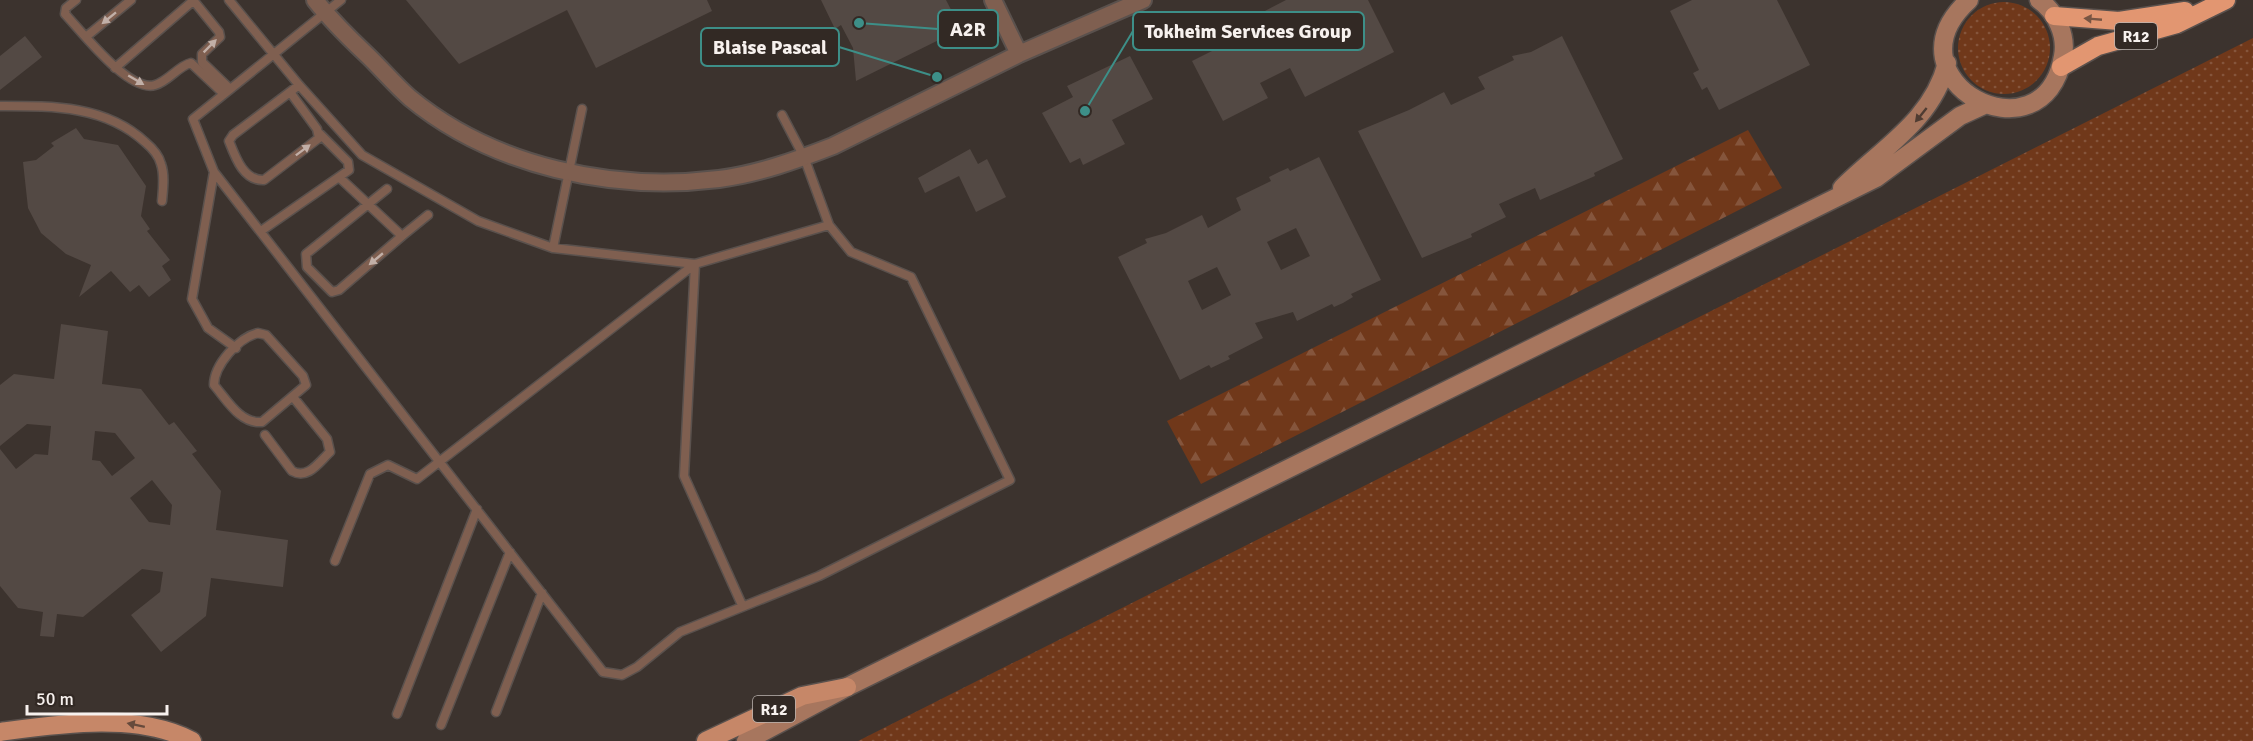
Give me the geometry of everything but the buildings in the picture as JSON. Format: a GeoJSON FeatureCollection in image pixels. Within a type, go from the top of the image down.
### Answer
{"type":"FeatureCollection","features":[{"type":"Feature","properties":{"kind":"highway"},"geometry":{"type":"LineString","coordinates":[[2054,16],[2119,21],[2141,20],[2219,3]]}},
{"type":"Feature","properties":{"kind":"highway","name":"R12"},"geometry":{"type":"LineString","coordinates":[[2061,67],[2098,46],[2177,24],[2219,3]]}},
{"type":"Feature","properties":{"kind":"main road"},"geometry":{"type":"LineString","coordinates":[[1961,4],[1947,29],[1944,50],[1947,63],[1957,86],[1969,97],[1984,105],[2000,108],[2031,102],[2044,94],[2054,82],[2061,67],[2064,50],[2062,32],[2054,16],[2039,0]]}},
{"type":"Feature","properties":{"kind":"main road"},"geometry":{"type":"LineString","coordinates":[[1832,198],[1918,120],[1941,84],[1947,63]]}},
{"type":"Feature","properties":{"kind":"main road","name":"R12"},"geometry":{"type":"LineString","coordinates":[[746,741],[847,687],[1876,178],[1960,116],[1984,105]]}},
{"type":"Feature","properties":{"kind":"main road","name":"R12"},"geometry":{"type":"LineString","coordinates":[[706,741],[802,696],[847,687]]}},
{"type":"Feature","properties":{"kind":"main road"},"geometry":{"type":"LineString","coordinates":[[0,732],[66,724],[125,723],[182,735],[192,741]]}},
{"type":"Feature","properties":{"kind":"street"},"geometry":{"type":"LineString","coordinates":[[315,0],[325,14],[410,98],[452,125],[496,149],[544,166],[597,178],[660,182],[721,179],[804,157],[833,146],[1019,54],[1143,0]]}},
{"type":"Feature","properties":{"kind":"street"},"geometry":{"type":"LineString","coordinates":[[993,0],[1019,54]]}},
{"type":"Feature","properties":{"kind":"lane"},"geometry":{"type":"LineString","coordinates":[[76,0],[64,11],[115,68],[143,85],[156,85],[192,63],[227,92]]}},
{"type":"Feature","properties":{"kind":"lane"},"geometry":{"type":"LineString","coordinates":[[87,36],[131,0]]}},
{"type":"Feature","properties":{"kind":"lane"},"geometry":{"type":"LineString","coordinates":[[115,68],[193,0],[219,32],[220,37],[202,54],[202,62],[227,92]]}},
{"type":"Feature","properties":{"kind":"lane"},"geometry":{"type":"LineString","coordinates":[[229,0],[299,86],[362,155],[478,221],[553,248],[695,264]]}},
{"type":"Feature","properties":{"kind":"lane"},"geometry":{"type":"LineString","coordinates":[[341,0],[193,119],[214,172],[603,672],[622,675],[637,667],[680,632],[742,605],[819,576],[1010,480],[911,277],[850,252],[830,225],[804,157],[782,115]]}},
{"type":"Feature","properties":{"kind":"lane"},"geometry":{"type":"LineString","coordinates":[[299,86],[233,135],[229,141],[247,176],[255,180],[264,180],[320,138],[320,134]]}},
{"type":"Feature","properties":{"kind":"lane"},"geometry":{"type":"LineString","coordinates":[[261,231],[349,170],[348,162],[320,134],[290,92]]}},
{"type":"Feature","properties":{"kind":"lane"},"geometry":{"type":"LineString","coordinates":[[0,106],[36,106],[92,111],[130,128],[151,147],[161,163],[162,201]]}},
{"type":"Feature","properties":{"kind":"lane"},"geometry":{"type":"LineString","coordinates":[[553,248],[571,171],[582,109]]}},
{"type":"Feature","properties":{"kind":"lane"},"geometry":{"type":"LineString","coordinates":[[214,172],[192,299],[208,328],[236,348]]}},
{"type":"Feature","properties":{"kind":"lane"},"geometry":{"type":"LineString","coordinates":[[340,178],[402,236]]}},
{"type":"Feature","properties":{"kind":"lane"},"geometry":{"type":"LineString","coordinates":[[387,189],[369,206],[306,254],[307,267],[332,292],[339,290],[428,215]]}},
{"type":"Feature","properties":{"kind":"lane"},"geometry":{"type":"LineString","coordinates":[[335,561],[370,474],[388,465],[417,479],[695,264],[830,225]]}},
{"type":"Feature","properties":{"kind":"lane"},"geometry":{"type":"LineString","coordinates":[[695,264],[684,476],[742,605]]}},
{"type":"Feature","properties":{"kind":"lane"},"geometry":{"type":"LineString","coordinates":[[258,333],[266,335],[303,376],[306,385],[262,422],[245,420],[214,385],[214,374],[220,364],[236,348],[250,335],[258,333]]}},
{"type":"Feature","properties":{"kind":"lane"},"geometry":{"type":"LineString","coordinates":[[265,435],[292,471],[298,474],[306,474],[330,452],[327,439],[293,397]]}},
{"type":"Feature","properties":{"kind":"lane"},"geometry":{"type":"LineString","coordinates":[[397,714],[477,509]]}},
{"type":"Feature","properties":{"kind":"lane"},"geometry":{"type":"LineString","coordinates":[[441,725],[510,552]]}},
{"type":"Feature","properties":{"kind":"lane"},"geometry":{"type":"LineString","coordinates":[[496,712],[542,593]]}},
{"type":"Feature","properties":{"kind":"green space"},"geometry":{"type":"Polygon","coordinates":[[[2004,2],[2021,6],[2036,16],[2046,31],[2050,48],[2046,65],[2036,80],[2021,90],[2004,94],[1987,90],[1972,80],[1962,65],[1958,48],[1962,31],[1972,16],[1987,6],[2004,2]]]}},
{"type":"Feature","properties":{"kind":"green space"},"geometry":{"type":"Polygon","coordinates":[[[2253,38],[2253,741],[858,741],[2253,38]]]}},
{"type":"Feature","properties":{"kind":"green space"},"geometry":{"type":"Polygon","coordinates":[[[1748,130],[1782,188],[1201,484],[1167,421],[1748,130]]]}},
{"type":"Feature","properties":{"kind":"place","name":"A2R"},"geometry":{"type":"Point","coordinates":[859,23]}},
{"type":"Feature","properties":{"kind":"place","name":"Blaise Pascal"},"geometry":{"type":"Point","coordinates":[937,77]}},
{"type":"Feature","properties":{"kind":"place","name":"Tokheim Services Group"},"geometry":{"type":"Point","coordinates":[1085,111]}}]}
